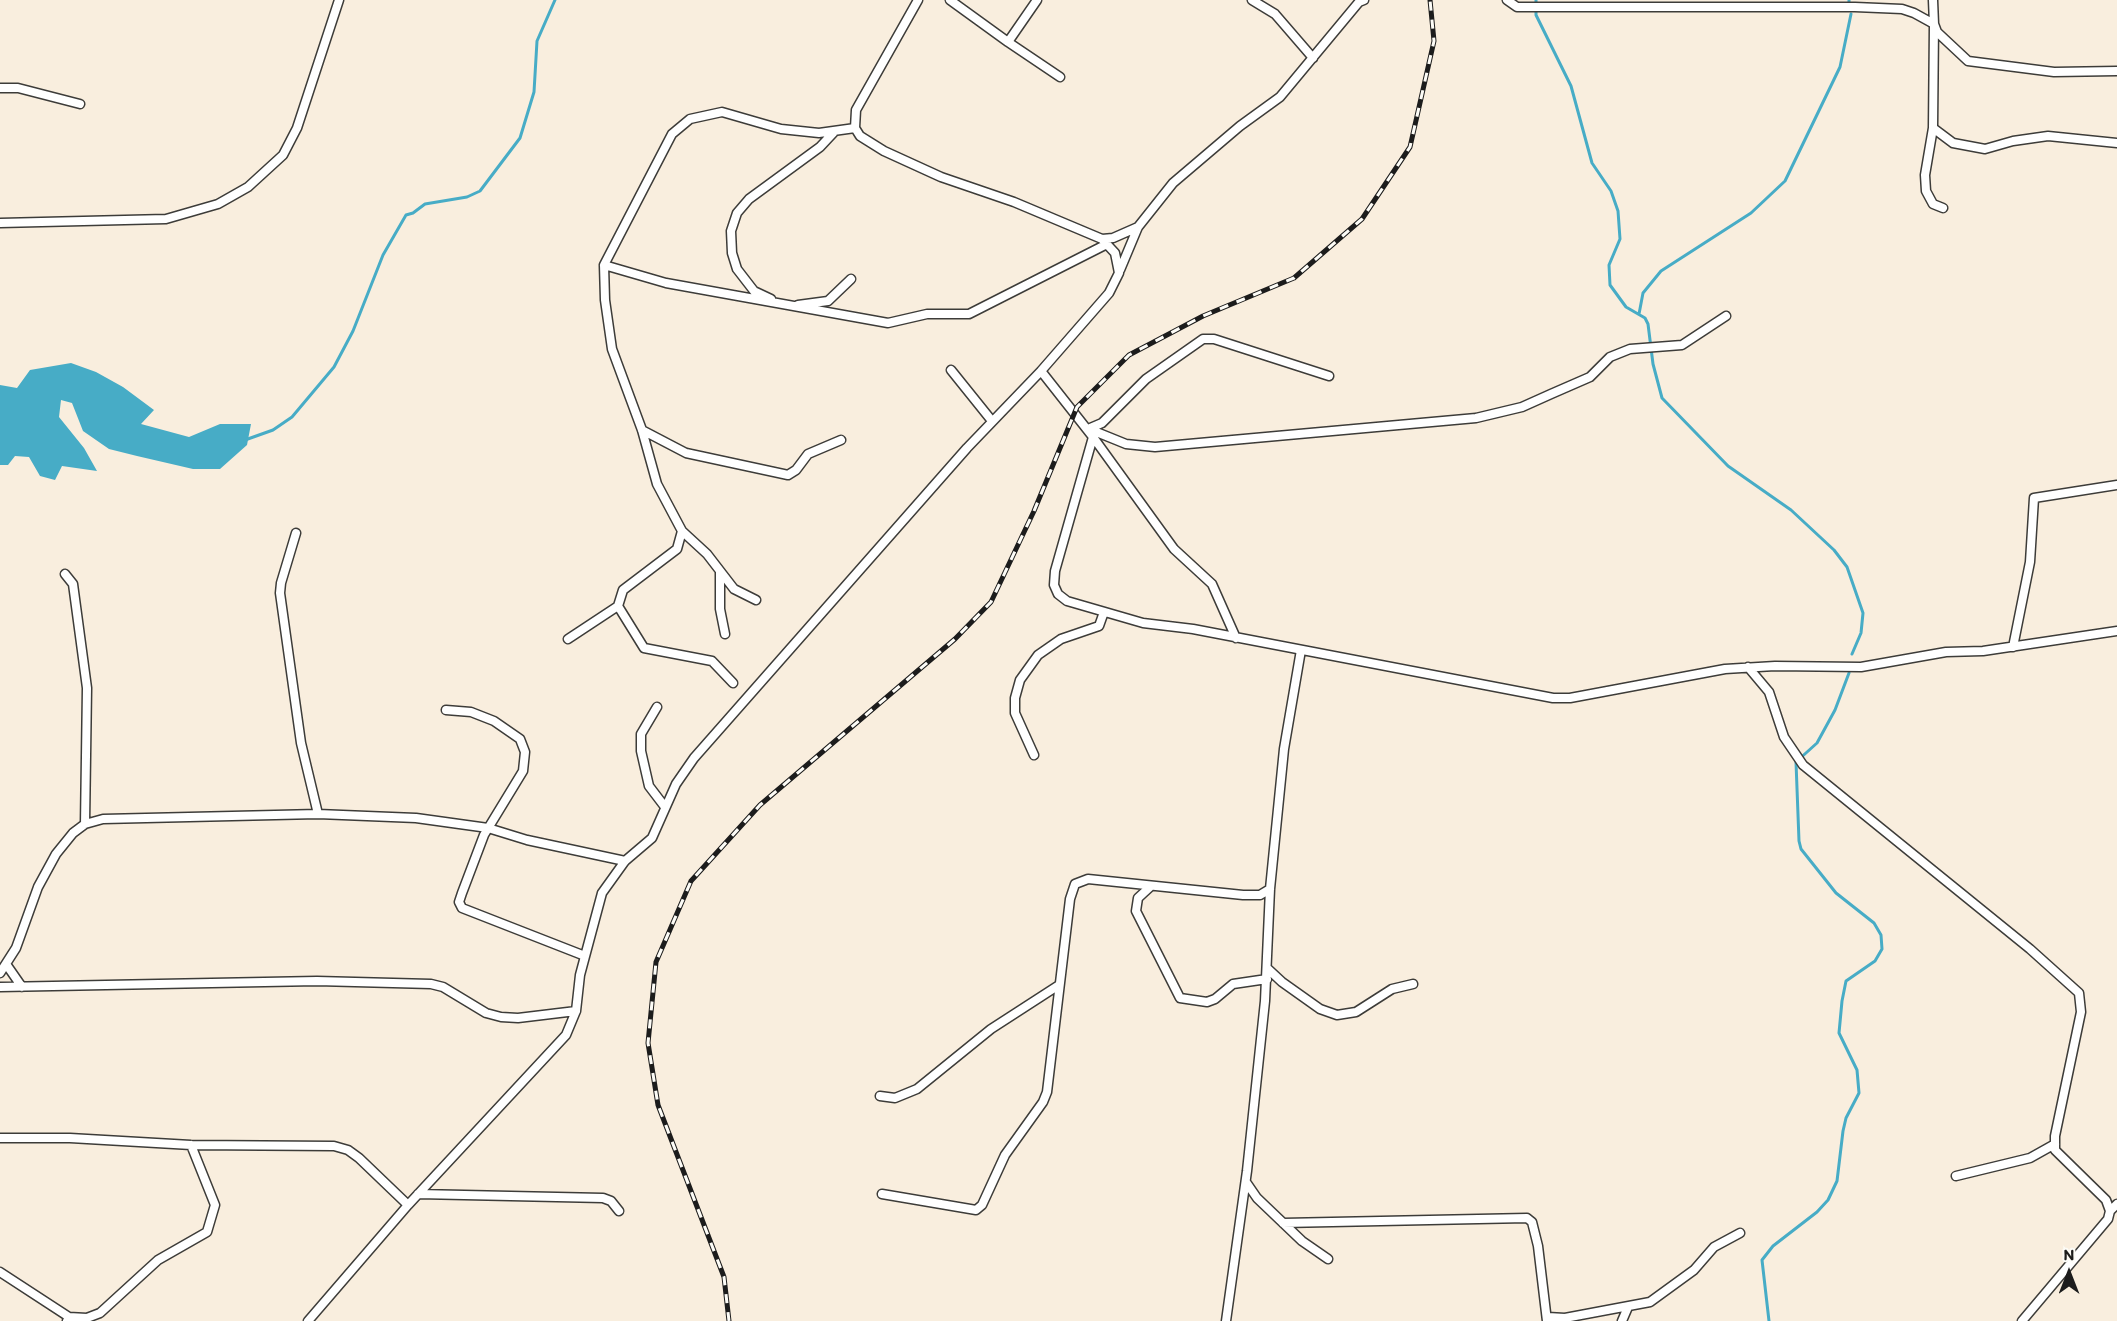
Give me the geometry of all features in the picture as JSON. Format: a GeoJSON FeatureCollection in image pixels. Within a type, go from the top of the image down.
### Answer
{"type":"FeatureCollection","features":[{"type":"Feature","properties":{"kind":"street"},"geometry":{"type":"LineString","coordinates":[[0,223],[166,219],[218,204],[248,187],[283,155],[297,128],[339,0]]}},
{"type":"Feature","properties":{"kind":"street"},"geometry":{"type":"LineString","coordinates":[[918,0],[856,110],[855,129],[860,136],[884,151],[931,173],[1014,202],[1105,242],[1115,253],[1119,273]]}},
{"type":"Feature","properties":{"kind":"street"},"geometry":{"type":"LineString","coordinates":[[950,0],[1060,77]]}},
{"type":"Feature","properties":{"kind":"street"},"geometry":{"type":"LineString","coordinates":[[1008,42],[1037,0]]}},
{"type":"Feature","properties":{"kind":"street"},"geometry":{"type":"LineString","coordinates":[[1252,0],[1275,14],[1313,58]]}},
{"type":"Feature","properties":{"kind":"street"},"geometry":{"type":"LineString","coordinates":[[308,1321],[408,1205],[566,1035],[576,1011],[585,956],[602,893],[625,861],[651,838],[676,784],[694,758],[992,421],[1041,371],[1109,293],[1138,226],[1173,183],[1240,126],[1280,97],[1359,2],[1364,0]]}},
{"type":"Feature","properties":{"kind":"street"},"geometry":{"type":"LineString","coordinates":[[1507,0],[1516,7],[1902,9],[1934,24],[1937,32],[1968,60],[2054,72],[2117,71]]}},
{"type":"Feature","properties":{"kind":"street"},"geometry":{"type":"LineString","coordinates":[[1934,0],[1933,128],[1925,175],[1926,191],[1933,204],[1943,208]]}},
{"type":"Feature","properties":{"kind":"street"},"geometry":{"type":"LineString","coordinates":[[0,88],[18,88],[80,104]]}},
{"type":"Feature","properties":{"kind":"street"},"geometry":{"type":"LineString","coordinates":[[756,600],[734,589],[708,554],[682,531],[657,484],[642,430],[612,349],[605,300],[604,265],[672,134],[690,119],[722,112],[781,129],[819,133],[855,129]]}},
{"type":"Feature","properties":{"kind":"street"},"geometry":{"type":"LineString","coordinates":[[1933,128],[1953,143],[1984,149],[2013,141],[2048,136],[2117,144]]}},
{"type":"Feature","properties":{"kind":"street"},"geometry":{"type":"LineString","coordinates":[[836,131],[820,147],[749,199],[737,213],[731,231],[732,253],[745,282],[754,291],[787,304],[828,301],[851,279]]}},
{"type":"Feature","properties":{"kind":"street"},"geometry":{"type":"LineString","coordinates":[[604,265],[666,283],[868,322],[888,323],[927,314],[969,314],[1138,226]]}},
{"type":"Feature","properties":{"kind":"street"},"geometry":{"type":"LineString","coordinates":[[1090,432],[1126,444],[1155,447],[1476,418],[1522,407],[1590,377],[1610,357],[1630,349],[1682,345],[1726,316]]}},
{"type":"Feature","properties":{"kind":"street"},"geometry":{"type":"LineString","coordinates":[[1329,376],[1214,339],[1203,339],[1146,379],[1090,432],[1054,571],[1054,585],[1058,594],[1067,601],[1143,623],[1236,638],[1553,698],[1585,697],[1669,678],[1748,667],[1860,668],[1946,652],[2013,647],[2117,631]]}},
{"type":"Feature","properties":{"kind":"street"},"geometry":{"type":"LineString","coordinates":[[951,370],[992,421]]}},
{"type":"Feature","properties":{"kind":"street"},"geometry":{"type":"LineString","coordinates":[[1041,371],[1090,432],[1174,549],[1212,584],[1236,638]]}},
{"type":"Feature","properties":{"kind":"street"},"geometry":{"type":"LineString","coordinates":[[642,430],[686,453],[788,474],[796,470],[808,454],[842,440]]}},
{"type":"Feature","properties":{"kind":"street"},"geometry":{"type":"LineString","coordinates":[[2013,647],[2030,562],[2034,498],[2117,485]]}},
{"type":"Feature","properties":{"kind":"street"},"geometry":{"type":"LineString","coordinates":[[568,639],[618,606],[623,590],[677,549],[682,531]]}},
{"type":"Feature","properties":{"kind":"street"},"geometry":{"type":"LineString","coordinates":[[296,533],[280,583],[280,593],[301,743],[318,814]]}},
{"type":"Feature","properties":{"kind":"street"},"geometry":{"type":"LineString","coordinates":[[720,572],[720,609],[725,634]]}},
{"type":"Feature","properties":{"kind":"street"},"geometry":{"type":"LineString","coordinates":[[64,574],[73,584],[87,688],[85,824]]}},
{"type":"Feature","properties":{"kind":"street"},"geometry":{"type":"LineString","coordinates":[[618,606],[644,648],[712,662],[733,683]]}},
{"type":"Feature","properties":{"kind":"street"},"geometry":{"type":"LineString","coordinates":[[1034,755],[1015,713],[1015,698],[1020,680],[1038,654],[1061,639],[1100,626],[1104,612]]}},
{"type":"Feature","properties":{"kind":"street"},"geometry":{"type":"LineString","coordinates":[[1226,1321],[1245,1181],[1267,979],[1270,889],[1287,725],[1301,650]]}},
{"type":"Feature","properties":{"kind":"street"},"geometry":{"type":"LineString","coordinates":[[1748,667],[1769,692],[1784,737],[1803,765],[2030,949],[2079,993],[2081,1012],[2055,1144],[2058,1155],[2106,1200],[2110,1211]]}},
{"type":"Feature","properties":{"kind":"street"},"geometry":{"type":"LineString","coordinates":[[657,707],[641,734],[641,751],[650,786],[665,807]]}},
{"type":"Feature","properties":{"kind":"street"},"geometry":{"type":"LineString","coordinates":[[446,710],[483,715],[523,744],[525,752],[523,771],[488,828],[459,902],[462,908],[585,956]]}},
{"type":"Feature","properties":{"kind":"street"},"geometry":{"type":"LineString","coordinates":[[0,973],[16,948],[46,870],[73,833],[85,824],[103,819],[318,814],[416,818],[488,828],[527,840],[625,861]]}},
{"type":"Feature","properties":{"kind":"street"},"geometry":{"type":"LineString","coordinates":[[882,1194],[976,1210],[980,1208],[1008,1149],[1043,1102],[1047,1092],[1070,898],[1075,884],[1088,879],[1243,895],[1260,895],[1270,889]]}},
{"type":"Feature","properties":{"kind":"street"},"geometry":{"type":"LineString","coordinates":[[1151,886],[1138,897],[1136,911],[1180,998],[1207,1002],[1215,999],[1233,984],[1267,979]]}},
{"type":"Feature","properties":{"kind":"street"},"geometry":{"type":"LineString","coordinates":[[6,964],[22,987]]}},
{"type":"Feature","properties":{"kind":"street"},"geometry":{"type":"LineString","coordinates":[[1268,969],[1320,1009],[1337,1015],[1356,1012],[1392,989],[1413,984]]}},
{"type":"Feature","properties":{"kind":"street"},"geometry":{"type":"LineString","coordinates":[[0,987],[317,981],[431,984],[443,987],[486,1013],[501,1017],[518,1018],[576,1011]]}},
{"type":"Feature","properties":{"kind":"street"},"geometry":{"type":"LineString","coordinates":[[880,1096],[895,1098],[917,1089],[991,1029],[1059,985]]}},
{"type":"Feature","properties":{"kind":"street"},"geometry":{"type":"LineString","coordinates":[[0,1138],[70,1138],[191,1145],[334,1146],[348,1150],[359,1158],[408,1205]]}},
{"type":"Feature","properties":{"kind":"street"},"geometry":{"type":"LineString","coordinates":[[1956,1176],[2030,1158],[2055,1144]]}},
{"type":"Feature","properties":{"kind":"street"},"geometry":{"type":"LineString","coordinates":[[0,1272],[68,1319],[96,1319],[158,1260],[207,1232],[215,1205],[191,1145]]}},
{"type":"Feature","properties":{"kind":"street"},"geometry":{"type":"LineString","coordinates":[[1245,1181],[1257,1198],[1283,1223],[1328,1259]]}},
{"type":"Feature","properties":{"kind":"street"},"geometry":{"type":"LineString","coordinates":[[418,1194],[603,1198],[611,1201],[619,1211]]}},
{"type":"Feature","properties":{"kind":"street"},"geometry":{"type":"LineString","coordinates":[[2022,1321],[2108,1219],[2110,1211],[2117,1204]]}},
{"type":"Feature","properties":{"kind":"street"},"geometry":{"type":"LineString","coordinates":[[1283,1223],[1527,1218],[1532,1222],[1538,1246],[1547,1319],[1565,1318],[1659,1298],[1694,1270],[1714,1247],[1740,1233]]}},
{"type":"Feature","properties":{"kind":"street"},"geometry":{"type":"LineString","coordinates":[[1622,1321],[1628,1306]]}},
{"type":"Feature","properties":{"kind":"water"},"geometry":{"type":"Polygon","coordinates":[[[71,363],[96,372],[123,387],[154,410],[141,424],[189,437],[220,424],[251,424],[247,445],[220,469],[193,469],[137,456],[109,449],[83,431],[72,403],[61,400],[59,417],[84,448],[97,471],[62,466],[55,480],[40,476],[29,457],[15,456],[8,465],[0,465],[0,385],[17,388],[30,370],[71,363]]]}},
{"type":"Feature","properties":{"kind":"waterway"},"geometry":{"type":"LineString","coordinates":[[245,440],[273,430],[292,417],[334,367],[353,331],[383,255],[406,215],[425,204],[467,197],[480,191],[520,138],[534,92],[537,41],[555,0]]}},
{"type":"Feature","properties":{"kind":"waterway"},"geometry":{"type":"LineString","coordinates":[[1536,0],[1536,15],[1571,86],[1592,163],[1611,191],[1618,211],[1620,239],[1609,265],[1610,285],[1626,307],[1645,318],[1648,324],[1653,364],[1662,398],[1728,466],[1791,510],[1834,550],[1847,567],[1863,613],[1861,633],[1852,654]]}},
{"type":"Feature","properties":{"kind":"waterway"},"geometry":{"type":"LineString","coordinates":[[1639,314],[1643,293],[1661,271],[1751,213],[1785,181],[1840,67],[1851,14]]}},
{"type":"Feature","properties":{"kind":"waterway"},"geometry":{"type":"LineString","coordinates":[[1769,1321],[1762,1260],[1773,1246],[1817,1212],[1828,1200],[1837,1181],[1846,1118],[1859,1093],[1857,1070],[1839,1033],[1846,981],[1875,961],[1882,949],[1881,935],[1874,923],[1836,893],[1801,849],[1799,841],[1796,762],[1817,743],[1835,710],[1849,673]]}},
{"type":"Feature","properties":{"kind":"railway"},"geometry":{"type":"LineString","coordinates":[[729,1321],[724,1277],[658,1105],[648,1043],[656,962],[691,881],[760,805],[955,639],[991,602],[1034,511],[1077,407],[1129,355],[1203,316],[1294,278],[1362,219],[1410,147],[1434,41],[1430,0]]}}]}
